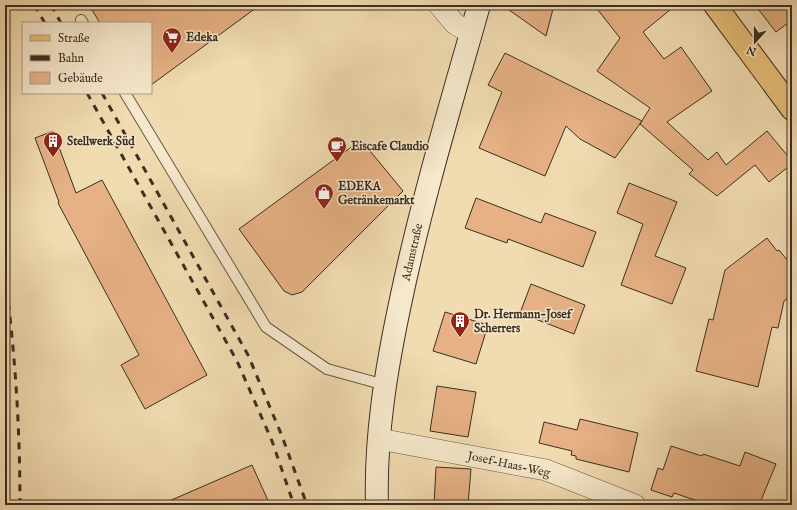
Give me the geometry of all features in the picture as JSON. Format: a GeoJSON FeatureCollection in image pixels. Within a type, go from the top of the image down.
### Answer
{"type":"FeatureCollection","features":[{"type":"Feature","properties":{"kind":"main road","name":"Adamstraße"},"geometry":{"type":"LineString","coordinates":[[377,505],[379,439],[385,385],[406,277],[431,173],[479,5]]}},
{"type":"Feature","properties":{"kind":"main road"},"geometry":{"type":"LineString","coordinates":[[715,5],[792,109]]}},
{"type":"Feature","properties":{"kind":"street"},"geometry":{"type":"LineString","coordinates":[[439,5],[454,24],[471,33]]}},
{"type":"Feature","properties":{"kind":"street","name":"Josef-Haas-Weg"},"geometry":{"type":"LineString","coordinates":[[379,439],[546,470],[635,505]]}},
{"type":"Feature","properties":{"kind":"lane"},"geometry":{"type":"LineString","coordinates":[[126,94],[266,327],[327,370],[385,385]]}},
{"type":"Feature","properties":{"kind":"building","name":"Edeka"},"geometry":{"type":"Polygon","coordinates":[[[89,5],[260,5],[152,84],[152,22],[99,22],[89,5]]]}},
{"type":"Feature","properties":{"kind":"building"},"geometry":{"type":"Polygon","coordinates":[[[502,5],[554,5],[546,36],[502,5]]]}},
{"type":"Feature","properties":{"kind":"building"},"geometry":{"type":"Polygon","coordinates":[[[594,5],[676,5],[643,32],[664,59],[681,47],[712,91],[667,122],[708,160],[717,152],[726,165],[767,131],[792,161],[792,164],[769,182],[755,165],[717,196],[689,174],[693,170],[640,124],[650,108],[597,71],[620,38],[594,5]]]}},
{"type":"Feature","properties":{"kind":"building"},"geometry":{"type":"Polygon","coordinates":[[[755,5],[792,5],[792,20],[776,32],[755,5]]]}},
{"type":"Feature","properties":{"kind":"building"},"geometry":{"type":"Polygon","coordinates":[[[505,53],[642,121],[615,158],[580,139],[566,126],[545,176],[479,148],[502,92],[488,85],[505,53]]]}},
{"type":"Feature","properties":{"kind":"building"},"geometry":{"type":"Polygon","coordinates":[[[53,131],[76,193],[102,180],[207,375],[145,409],[121,365],[139,355],[58,203],[59,202],[35,138],[53,131]]]}},
{"type":"Feature","properties":{"kind":"building","name":"EDEKA Getränkemarkt"},"geometry":{"type":"Polygon","coordinates":[[[361,140],[403,191],[302,292],[292,295],[284,291],[239,229],[361,140]]]}},
{"type":"Feature","properties":{"kind":"building"},"geometry":{"type":"Polygon","coordinates":[[[629,183],[677,202],[655,256],[686,268],[672,304],[621,285],[643,224],[617,213],[629,183]]]}},
{"type":"Feature","properties":{"kind":"building"},"geometry":{"type":"Polygon","coordinates":[[[476,198],[541,223],[545,213],[596,232],[583,267],[508,239],[507,243],[465,228],[476,198]]]}},
{"type":"Feature","properties":{"kind":"building"},"geometry":{"type":"Polygon","coordinates":[[[767,238],[792,266],[792,295],[784,301],[778,328],[772,327],[758,387],[696,371],[709,319],[713,320],[725,270],[767,238]]]}},
{"type":"Feature","properties":{"kind":"building"},"geometry":{"type":"Polygon","coordinates":[[[531,284],[585,305],[574,334],[520,313],[531,284]]]}},
{"type":"Feature","properties":{"kind":"building","name":"Dr. Hermann-Josef Scherrers"},"geometry":{"type":"Polygon","coordinates":[[[445,312],[488,325],[476,364],[433,351],[445,312]]]}},
{"type":"Feature","properties":{"kind":"building"},"geometry":{"type":"Polygon","coordinates":[[[437,386],[476,392],[468,437],[430,431],[437,386]]]}},
{"type":"Feature","properties":{"kind":"building"},"geometry":{"type":"Polygon","coordinates":[[[580,419],[638,433],[629,472],[576,459],[576,456],[571,455],[572,451],[539,443],[544,422],[577,430],[580,419]]]}},
{"type":"Feature","properties":{"kind":"building"},"geometry":{"type":"Polygon","coordinates":[[[671,446],[702,456],[703,454],[740,466],[745,452],[776,464],[759,505],[709,505],[674,493],[672,497],[651,490],[658,468],[663,470],[671,446]]]}},
{"type":"Feature","properties":{"kind":"building"},"geometry":{"type":"Polygon","coordinates":[[[252,465],[270,505],[160,505],[252,465]]]}},
{"type":"Feature","properties":{"kind":"building"},"geometry":{"type":"Polygon","coordinates":[[[436,467],[471,469],[468,505],[434,505],[436,467]]]}},
{"type":"Feature","properties":{"kind":"railway"},"geometry":{"type":"LineString","coordinates":[[34,5],[44,22]]}},
{"type":"Feature","properties":{"kind":"railway"},"geometry":{"type":"LineString","coordinates":[[51,5],[60,22]]}},
{"type":"Feature","properties":{"kind":"railway"},"geometry":{"type":"LineString","coordinates":[[88,94],[237,361],[272,441],[294,505]]}},
{"type":"Feature","properties":{"kind":"railway"},"geometry":{"type":"LineString","coordinates":[[103,94],[248,355],[282,436],[307,505]]}},
{"type":"Feature","properties":{"kind":"railway"},"geometry":{"type":"LineString","coordinates":[[5,275],[12,332],[16,390],[20,505]]}},
{"type":"Feature","properties":{"kind":"railway"},"geometry":{"type":"LineString","coordinates":[[5,454],[6,505]]}},
{"type":"Feature","properties":{"kind":"place","name":"Edeka"},"geometry":{"type":"Point","coordinates":[172,54]}},
{"type":"Feature","properties":{"kind":"place","name":"Stellwerk Süd"},"geometry":{"type":"Point","coordinates":[53,158]}},
{"type":"Feature","properties":{"kind":"place","name":"Eiscafe Claudio"},"geometry":{"type":"Point","coordinates":[337,163]}},
{"type":"Feature","properties":{"kind":"place","name":"EDEKA Getränkemarkt"},"geometry":{"type":"Point","coordinates":[324,210]}},
{"type":"Feature","properties":{"kind":"place","name":"Dr. Hermann-Josef Scherrers"},"geometry":{"type":"Point","coordinates":[460,338]}}]}
